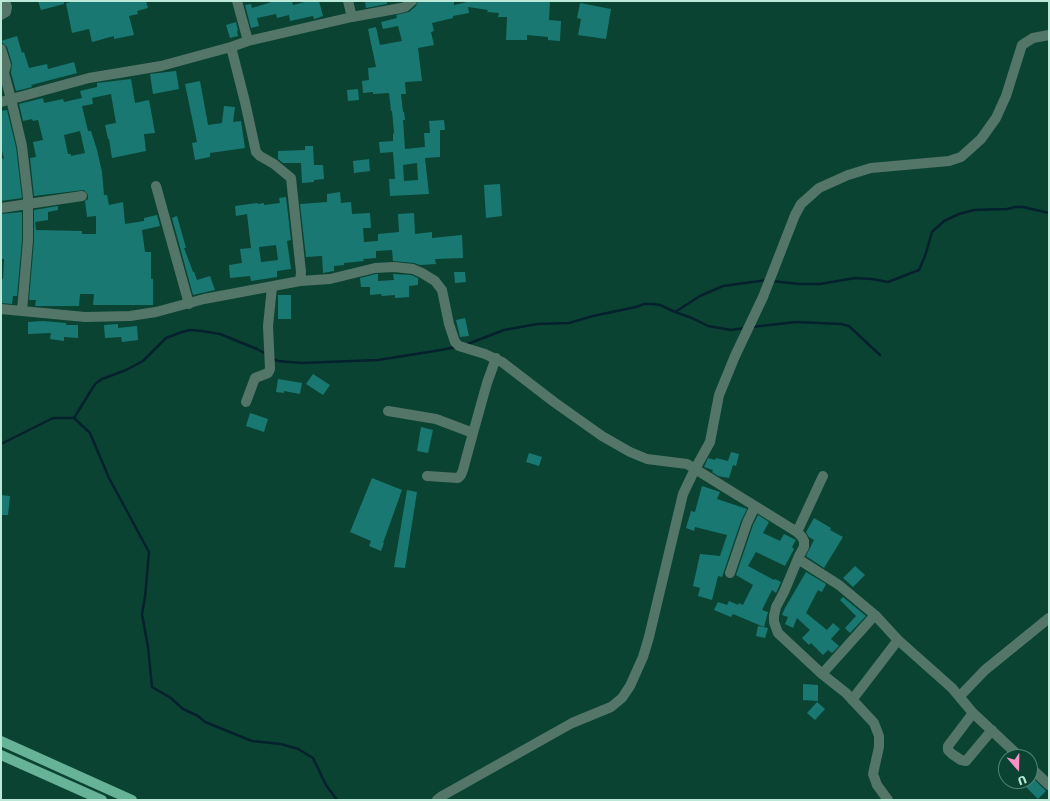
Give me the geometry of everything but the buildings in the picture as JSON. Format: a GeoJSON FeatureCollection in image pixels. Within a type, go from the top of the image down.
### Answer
{"type":"FeatureCollection","features":[{"type":"Feature","properties":{"kind":"main road"},"geometry":{"type":"LineString","coordinates":[[1,741],[132,800]]}},
{"type":"Feature","properties":{"kind":"main road"},"geometry":{"type":"LineString","coordinates":[[1,755],[102,800]]}},
{"type":"Feature","properties":{"kind":"street"},"geometry":{"type":"LineString","coordinates":[[1,15],[6,12],[7,7],[5,1]]}},
{"type":"Feature","properties":{"kind":"street"},"geometry":{"type":"LineString","coordinates":[[238,1],[248,42]]}},
{"type":"Feature","properties":{"kind":"street"},"geometry":{"type":"LineString","coordinates":[[348,1],[352,17]]}},
{"type":"Feature","properties":{"kind":"street"},"geometry":{"type":"LineString","coordinates":[[6,100],[89,78],[161,66],[248,42],[352,17],[401,8],[405,7],[412,1]]}},
{"type":"Feature","properties":{"kind":"street"},"geometry":{"type":"LineString","coordinates":[[437,800],[567,726],[611,707],[622,698],[630,686],[647,644],[683,494],[710,442],[719,395],[735,356],[764,297],[795,215],[801,204],[819,188],[848,175],[871,168],[949,161],[961,157],[981,140],[996,118],[1006,96],[1022,45],[1033,38],[1049,35]]}},
{"type":"Feature","properties":{"kind":"street"},"geometry":{"type":"LineString","coordinates":[[231,47],[256,152],[291,178],[301,272],[300,281]]}},
{"type":"Feature","properties":{"kind":"street"},"geometry":{"type":"LineString","coordinates":[[1,49],[6,65],[4,73],[6,100],[22,146],[28,204],[28,240],[22,311]]}},
{"type":"Feature","properties":{"kind":"street"},"geometry":{"type":"LineString","coordinates":[[156,186],[189,304]]}},
{"type":"Feature","properties":{"kind":"street"},"geometry":{"type":"LineString","coordinates":[[1,208],[82,196]]}},
{"type":"Feature","properties":{"kind":"street"},"geometry":{"type":"LineString","coordinates":[[1,309],[85,318],[123,316],[156,312],[204,299],[300,281],[330,279],[375,268],[394,267],[413,269],[429,277],[442,290],[449,324],[456,344],[463,348],[496,358],[602,436],[630,452],[647,459],[687,464],[797,532],[804,541],[804,547],[776,607],[774,622],[778,633],[822,674],[846,693],[874,723],[877,729],[879,747],[873,774],[877,785],[888,800]]}},
{"type":"Feature","properties":{"kind":"street"},"geometry":{"type":"LineString","coordinates":[[246,402],[255,378],[268,373],[270,369],[268,326],[272,287]]}},
{"type":"Feature","properties":{"kind":"street"},"geometry":{"type":"LineString","coordinates":[[427,476],[458,478],[461,476],[486,383],[496,358]]}},
{"type":"Feature","properties":{"kind":"street"},"geometry":{"type":"LineString","coordinates":[[388,411],[436,419],[473,433]]}},
{"type":"Feature","properties":{"kind":"street"},"geometry":{"type":"LineString","coordinates":[[797,532],[823,476]]}},
{"type":"Feature","properties":{"kind":"street"},"geometry":{"type":"LineString","coordinates":[[730,573],[747,523],[755,506]]}},
{"type":"Feature","properties":{"kind":"street"},"geometry":{"type":"LineString","coordinates":[[798,558],[838,585],[875,615],[898,640],[932,669],[960,696],[973,714],[1012,749]]}},
{"type":"Feature","properties":{"kind":"street"},"geometry":{"type":"LineString","coordinates":[[822,674],[875,615]]}},
{"type":"Feature","properties":{"kind":"street"},"geometry":{"type":"LineString","coordinates":[[960,696],[985,670],[1049,618]]}},
{"type":"Feature","properties":{"kind":"street"},"geometry":{"type":"LineString","coordinates":[[852,700],[898,640]]}},
{"type":"Feature","properties":{"kind":"street"},"geometry":{"type":"LineString","coordinates":[[973,714],[948,746],[948,750],[952,754],[961,760],[966,761],[992,730]]}},
{"type":"Feature","properties":{"kind":"street"},"geometry":{"type":"LineString","coordinates":[[1038,775],[1049,785]]}},
{"type":"Feature","properties":{"kind":"waterway"},"geometry":{"type":"LineString","coordinates":[[772,281],[799,284],[820,284],[855,278],[888,282],[919,270],[932,232],[944,221],[959,214],[974,210],[1007,209],[1015,207],[1023,207],[1049,213]]}},
{"type":"Feature","properties":{"kind":"waterway"},"geometry":{"type":"LineString","coordinates":[[675,312],[700,296],[723,286],[767,280]]}},
{"type":"Feature","properties":{"kind":"waterway"},"geometry":{"type":"LineString","coordinates":[[465,345],[504,330],[537,324],[569,323],[644,304],[660,305],[708,326],[731,330],[745,328]]}},
{"type":"Feature","properties":{"kind":"waterway"},"geometry":{"type":"LineString","coordinates":[[752,327],[796,322],[841,324],[849,326],[880,355]]}},
{"type":"Feature","properties":{"kind":"waterway"},"geometry":{"type":"LineString","coordinates":[[74,418],[95,384],[102,379],[126,370],[143,361],[166,338],[182,332],[190,330],[220,334],[266,354]]}},
{"type":"Feature","properties":{"kind":"waterway"},"geometry":{"type":"LineString","coordinates":[[272,358],[278,361],[301,363],[378,360],[456,347]]}},
{"type":"Feature","properties":{"kind":"waterway"},"geometry":{"type":"LineString","coordinates":[[1,444],[53,418],[74,418],[90,433],[109,478],[149,552],[142,614],[148,647],[152,687],[171,698],[183,709],[198,716],[205,722],[252,741],[281,744],[298,749],[313,758],[326,785],[337,800]]}}]}
